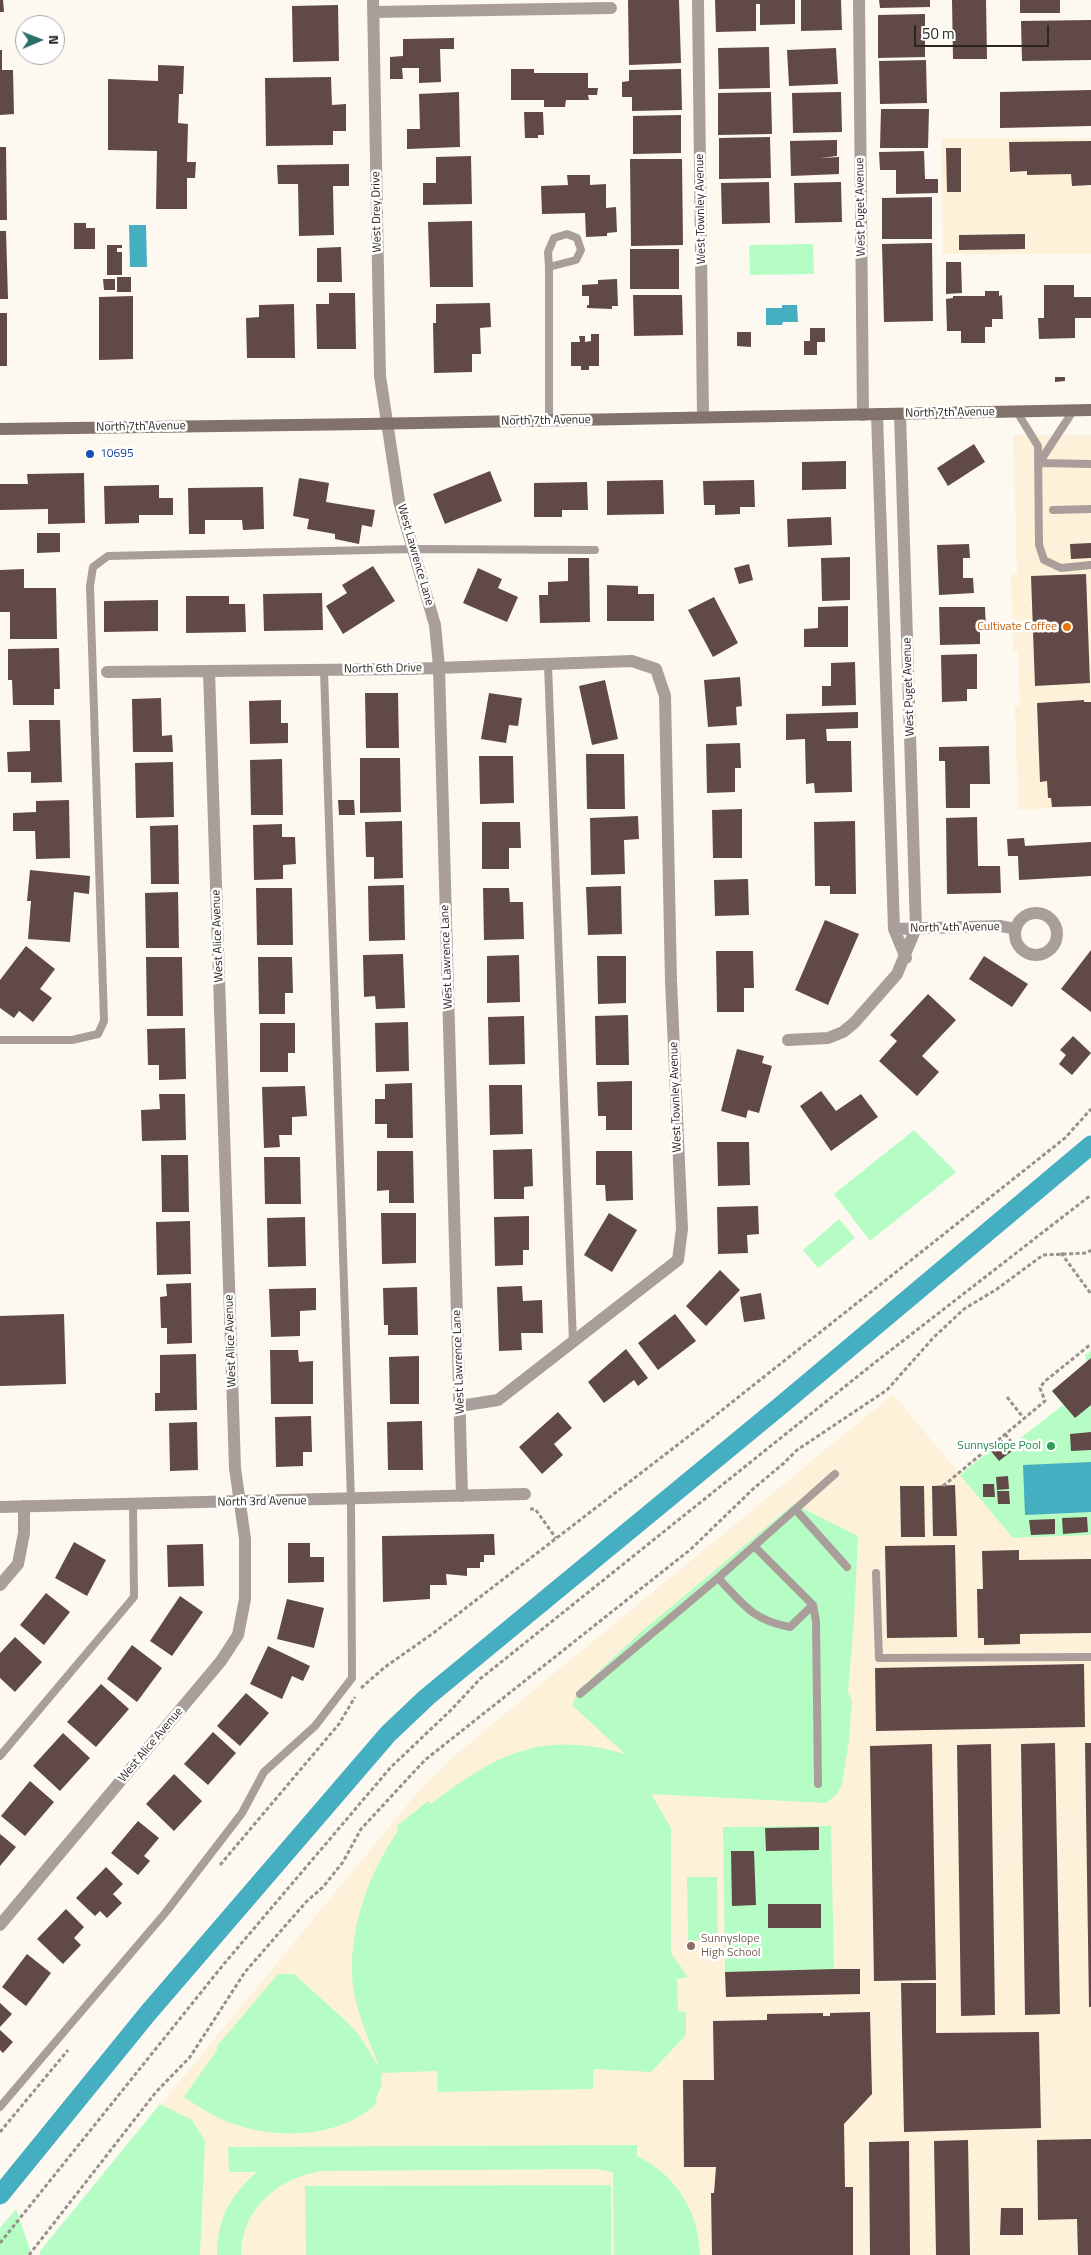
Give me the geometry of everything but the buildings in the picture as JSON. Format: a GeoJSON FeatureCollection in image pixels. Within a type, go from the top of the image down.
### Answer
{"type":"FeatureCollection","features":[{"type":"Feature","properties":{"kind":"main road","name":"North 7th Avenue"},"geometry":{"type":"LineString","coordinates":[[0,429],[387,424],[1091,410]]}},
{"type":"Feature","properties":{"kind":"street","name":"West Townley Avenue"},"geometry":{"type":"LineString","coordinates":[[698,0],[703,418]]}},
{"type":"Feature","properties":{"kind":"street","name":"West Puget Avenue"},"geometry":{"type":"LineString","coordinates":[[859,0],[864,415]]}},
{"type":"Feature","properties":{"kind":"street"},"geometry":{"type":"LineString","coordinates":[[373,6],[611,8]]}},
{"type":"Feature","properties":{"kind":"street","name":"West Drey Drive"},"geometry":{"type":"LineString","coordinates":[[373,6],[380,376],[387,424]]}},
{"type":"Feature","properties":{"kind":"street","name":"West Puget Avenue"},"geometry":{"type":"LineString","coordinates":[[877,414],[894,929],[906,958]]}},
{"type":"Feature","properties":{"kind":"street","name":"West Puget Avenue"},"geometry":{"type":"LineString","coordinates":[[788,1040],[828,1038],[843,1032],[854,1023],[897,974],[906,958],[916,928],[900,414]]}},
{"type":"Feature","properties":{"kind":"street","name":"West Lawrence Lane"},"geometry":{"type":"LineString","coordinates":[[387,424],[399,501],[435,625],[439,668],[462,1496]]}},
{"type":"Feature","properties":{"kind":"street","name":"North 6th Drive"},"geometry":{"type":"LineString","coordinates":[[107,672],[439,668],[632,660],[656,669]]}},
{"type":"Feature","properties":{"kind":"street","name":"West Townley Avenue"},"geometry":{"type":"LineString","coordinates":[[460,1406],[498,1400],[678,1260],[682,1229],[671,981],[665,696],[656,669]]}},
{"type":"Feature","properties":{"kind":"street","name":"West Alice Avenue"},"geometry":{"type":"LineString","coordinates":[[0,1926],[221,1661],[238,1635],[245,1599],[245,1539],[235,1458],[209,671]]}},
{"type":"Feature","properties":{"kind":"street"},"geometry":{"type":"LineString","coordinates":[[889,770],[912,770]]}},
{"type":"Feature","properties":{"kind":"street","name":"North 4th Avenue"},"geometry":{"type":"LineString","coordinates":[[894,929],[1000,926],[1015,930]]}},
{"type":"Feature","properties":{"kind":"street","name":"North 3rd Avenue"},"geometry":{"type":"LineString","coordinates":[[0,1507],[351,1500],[525,1494]]}},
{"type":"Feature","properties":{"kind":"street"},"geometry":{"type":"LineString","coordinates":[[0,1585],[18,1564],[24,1534],[24,1506]]}},
{"type":"Feature","properties":{"kind":"lane"},"geometry":{"type":"LineString","coordinates":[[549,267],[576,260],[581,250],[577,238],[567,234],[554,238],[548,252],[549,420]]}},
{"type":"Feature","properties":{"kind":"lane"},"geometry":{"type":"LineString","coordinates":[[1039,463],[1073,411]]}},
{"type":"Feature","properties":{"kind":"lane"},"geometry":{"type":"LineString","coordinates":[[1017,412],[1038,446],[1039,545],[1044,560],[1061,568],[1091,565]]}},
{"type":"Feature","properties":{"kind":"lane"},"geometry":{"type":"LineString","coordinates":[[1039,463],[1091,464]]}},
{"type":"Feature","properties":{"kind":"lane"},"geometry":{"type":"LineString","coordinates":[[1053,510],[1091,509]]}},
{"type":"Feature","properties":{"kind":"lane"},"geometry":{"type":"LineString","coordinates":[[0,1040],[72,1040],[98,1034],[104,1021],[90,586],[93,567],[108,556],[414,549],[595,550]]}},
{"type":"Feature","properties":{"kind":"lane"},"geometry":{"type":"LineString","coordinates":[[548,664],[573,1343]]}},
{"type":"Feature","properties":{"kind":"lane"},"geometry":{"type":"LineString","coordinates":[[0,2107],[166,1912],[242,1813],[264,1772],[316,1726],[352,1678],[351,1500],[324,670]]}},
{"type":"Feature","properties":{"kind":"lane"},"geometry":{"type":"LineString","coordinates":[[580,1694],[718,1578],[835,1474]]}},
{"type":"Feature","properties":{"kind":"lane"},"geometry":{"type":"LineString","coordinates":[[0,1756],[134,1597],[133,1504]]}},
{"type":"Feature","properties":{"kind":"lane"},"geometry":{"type":"LineString","coordinates":[[796,1510],[847,1567]]}},
{"type":"Feature","properties":{"kind":"lane"},"geometry":{"type":"LineString","coordinates":[[754,1546],[812,1605],[816,1621],[818,1784]]}},
{"type":"Feature","properties":{"kind":"lane"},"geometry":{"type":"LineString","coordinates":[[876,1573],[879,1658],[1091,1657]]}},
{"type":"Feature","properties":{"kind":"lane"},"geometry":{"type":"LineString","coordinates":[[718,1578],[754,1616],[771,1624],[790,1627],[812,1605]]}},
{"type":"Feature","properties":{"kind":"path"},"geometry":{"type":"LineString","coordinates":[[216,1870],[339,1724],[357,1692],[385,1667],[432,1634],[702,1426],[1065,1138],[1091,1110]]}},
{"type":"Feature","properties":{"kind":"path"},"geometry":{"type":"LineString","coordinates":[[0,2243],[224,1965],[390,1767],[450,1711],[480,1679],[866,1370],[1091,1195]]}},
{"type":"Feature","properties":{"kind":"path"},"geometry":{"type":"LineString","coordinates":[[29,2255],[156,2092],[190,2057],[245,1972],[306,1902],[323,1887],[343,1862],[362,1830],[425,1760],[692,1549],[753,1489],[784,1464],[797,1450],[887,1390],[934,1337],[964,1309],[997,1289],[1043,1255],[1060,1252],[1071,1254],[1087,1253],[1091,1250]]}},
{"type":"Feature","properties":{"kind":"path"},"geometry":{"type":"LineString","coordinates":[[1060,1252],[1091,1294]]}},
{"type":"Feature","properties":{"kind":"path"},"geometry":{"type":"LineString","coordinates":[[943,1486],[1045,1401],[1040,1388],[1044,1382],[1091,1344]]}},
{"type":"Feature","properties":{"kind":"path"},"geometry":{"type":"LineString","coordinates":[[1007,1397],[1022,1416]]}},
{"type":"Feature","properties":{"kind":"path"},"geometry":{"type":"LineString","coordinates":[[1005,1434],[1013,1444]]}},
{"type":"Feature","properties":{"kind":"path"},"geometry":{"type":"LineString","coordinates":[[525,1494],[525,1510],[535,1509],[556,1538]]}},
{"type":"Feature","properties":{"kind":"path"},"geometry":{"type":"LineString","coordinates":[[0,2132],[71,2046]]}},
{"type":"Feature","properties":{"kind":"shaded area"},"geometry":{"type":"Polygon","coordinates":[[[941,138],[1091,138],[1091,254],[943,254],[941,138]]]}},
{"type":"Feature","properties":{"kind":"shaded area"},"geometry":{"type":"Polygon","coordinates":[[[1013,435],[1091,435],[1091,806],[1018,810],[1015,706],[1020,706],[1018,651],[1013,651],[1011,574],[1017,574],[1013,435]]]}},
{"type":"Feature","properties":{"kind":"shaded area","name":"Sunnyslope High School"},"geometry":{"type":"Polygon","coordinates":[[[893,1394],[1013,1538],[1091,1535],[1091,2255],[37,2255],[421,1788],[455,1755],[893,1394]]]}},
{"type":"Feature","properties":{"kind":"green space"},"geometry":{"type":"Polygon","coordinates":[[[813,244],[814,274],[750,275],[749,245],[813,244]]]}},
{"type":"Feature","properties":{"kind":"green space"},"geometry":{"type":"Polygon","coordinates":[[[914,1130],[956,1172],[870,1241],[834,1194],[914,1130]]]}},
{"type":"Feature","properties":{"kind":"green space"},"geometry":{"type":"Polygon","coordinates":[[[839,1219],[855,1238],[818,1268],[803,1250],[839,1219]]]}},
{"type":"Feature","properties":{"kind":"green space","name":"Sunnyslope Pool"},"geometry":{"type":"Polygon","coordinates":[[[1091,1351],[1091,1535],[1013,1538],[960,1475],[1002,1440],[1009,1447],[1063,1405],[1052,1391],[1087,1362],[1085,1355],[1091,1351]]]}},
{"type":"Feature","properties":{"kind":"green space"},"geometry":{"type":"Polygon","coordinates":[[[794,1504],[858,1536],[848,1692],[852,1701],[849,1740],[842,1785],[837,1794],[826,1803],[651,1794],[671,1828],[671,1953],[688,1977],[677,1979],[678,2011],[686,2012],[686,2035],[651,2072],[593,2069],[593,2089],[438,2092],[437,2071],[382,2073],[381,2087],[377,2095],[376,2104],[344,2124],[307,2133],[268,2132],[231,2123],[184,2097],[217,2050],[217,2046],[278,1974],[294,1974],[348,2023],[359,2035],[380,2069],[364,2028],[355,1997],[352,1966],[353,1945],[362,1904],[369,1885],[377,1866],[398,1831],[397,1826],[428,1801],[431,1804],[477,1772],[521,1751],[544,1746],[569,1745],[595,1747],[625,1754],[572,1705],[579,1690],[641,1632],[794,1504]]]}},
{"type":"Feature","properties":{"kind":"green space"},"geometry":{"type":"Polygon","coordinates":[[[831,1826],[834,1969],[725,1972],[723,1827],[831,1826]]]}},
{"type":"Feature","properties":{"kind":"green space"},"geometry":{"type":"Polygon","coordinates":[[[687,1877],[717,1877],[718,1941],[688,1941],[687,1877]]]}},
{"type":"Feature","properties":{"kind":"green space"},"geometry":{"type":"Polygon","coordinates":[[[160,2104],[192,2120],[205,2141],[200,2255],[40,2255],[40,2251],[160,2104]]]}},
{"type":"Feature","properties":{"kind":"green space"},"geometry":{"type":"Polygon","coordinates":[[[637,2145],[637,2156],[663,2173],[683,2196],[695,2224],[699,2239],[700,2255],[614,2255],[613,2172],[595,2169],[322,2171],[306,2174],[277,2188],[255,2210],[243,2238],[241,2255],[217,2255],[219,2231],[227,2209],[240,2189],[257,2172],[229,2172],[228,2147],[637,2145]]]}},
{"type":"Feature","properties":{"kind":"green space"},"geometry":{"type":"Polygon","coordinates":[[[611,2185],[611,2255],[306,2255],[305,2186],[611,2185]]]}},
{"type":"Feature","properties":{"kind":"green space"},"geometry":{"type":"Polygon","coordinates":[[[16,2209],[32,2255],[0,2255],[0,2228],[16,2209]]]}},
{"type":"Feature","properties":{"kind":"water"},"geometry":{"type":"Polygon","coordinates":[[[129,225],[146,225],[147,267],[130,267],[129,225]]]}},
{"type":"Feature","properties":{"kind":"water"},"geometry":{"type":"Polygon","coordinates":[[[782,305],[797,305],[798,322],[766,325],[766,308],[782,308],[782,305]]]}},
{"type":"Feature","properties":{"kind":"water"},"geometry":{"type":"Polygon","coordinates":[[[1091,1462],[1091,1512],[1025,1515],[1023,1465],[1091,1462]]]}},
{"type":"Feature","properties":{"kind":"waterway"},"geometry":{"type":"LineString","coordinates":[[0,2195],[148,2013],[388,1734],[427,1697],[779,1407],[1091,1145]]}},
{"type":"Feature","properties":{"kind":"place","name":"10695"},"geometry":{"type":"Point","coordinates":[90,454]}},
{"type":"Feature","properties":{"kind":"place","name":"Cultivate Coffee"},"geometry":{"type":"Point","coordinates":[1067,627]}},
{"type":"Feature","properties":{"kind":"place","name":"Sunnyslope Pool"},"geometry":{"type":"Point","coordinates":[1051,1446]}},
{"type":"Feature","properties":{"kind":"place","name":"Sunnyslope High School"},"geometry":{"type":"Point","coordinates":[691,1946]}}]}
